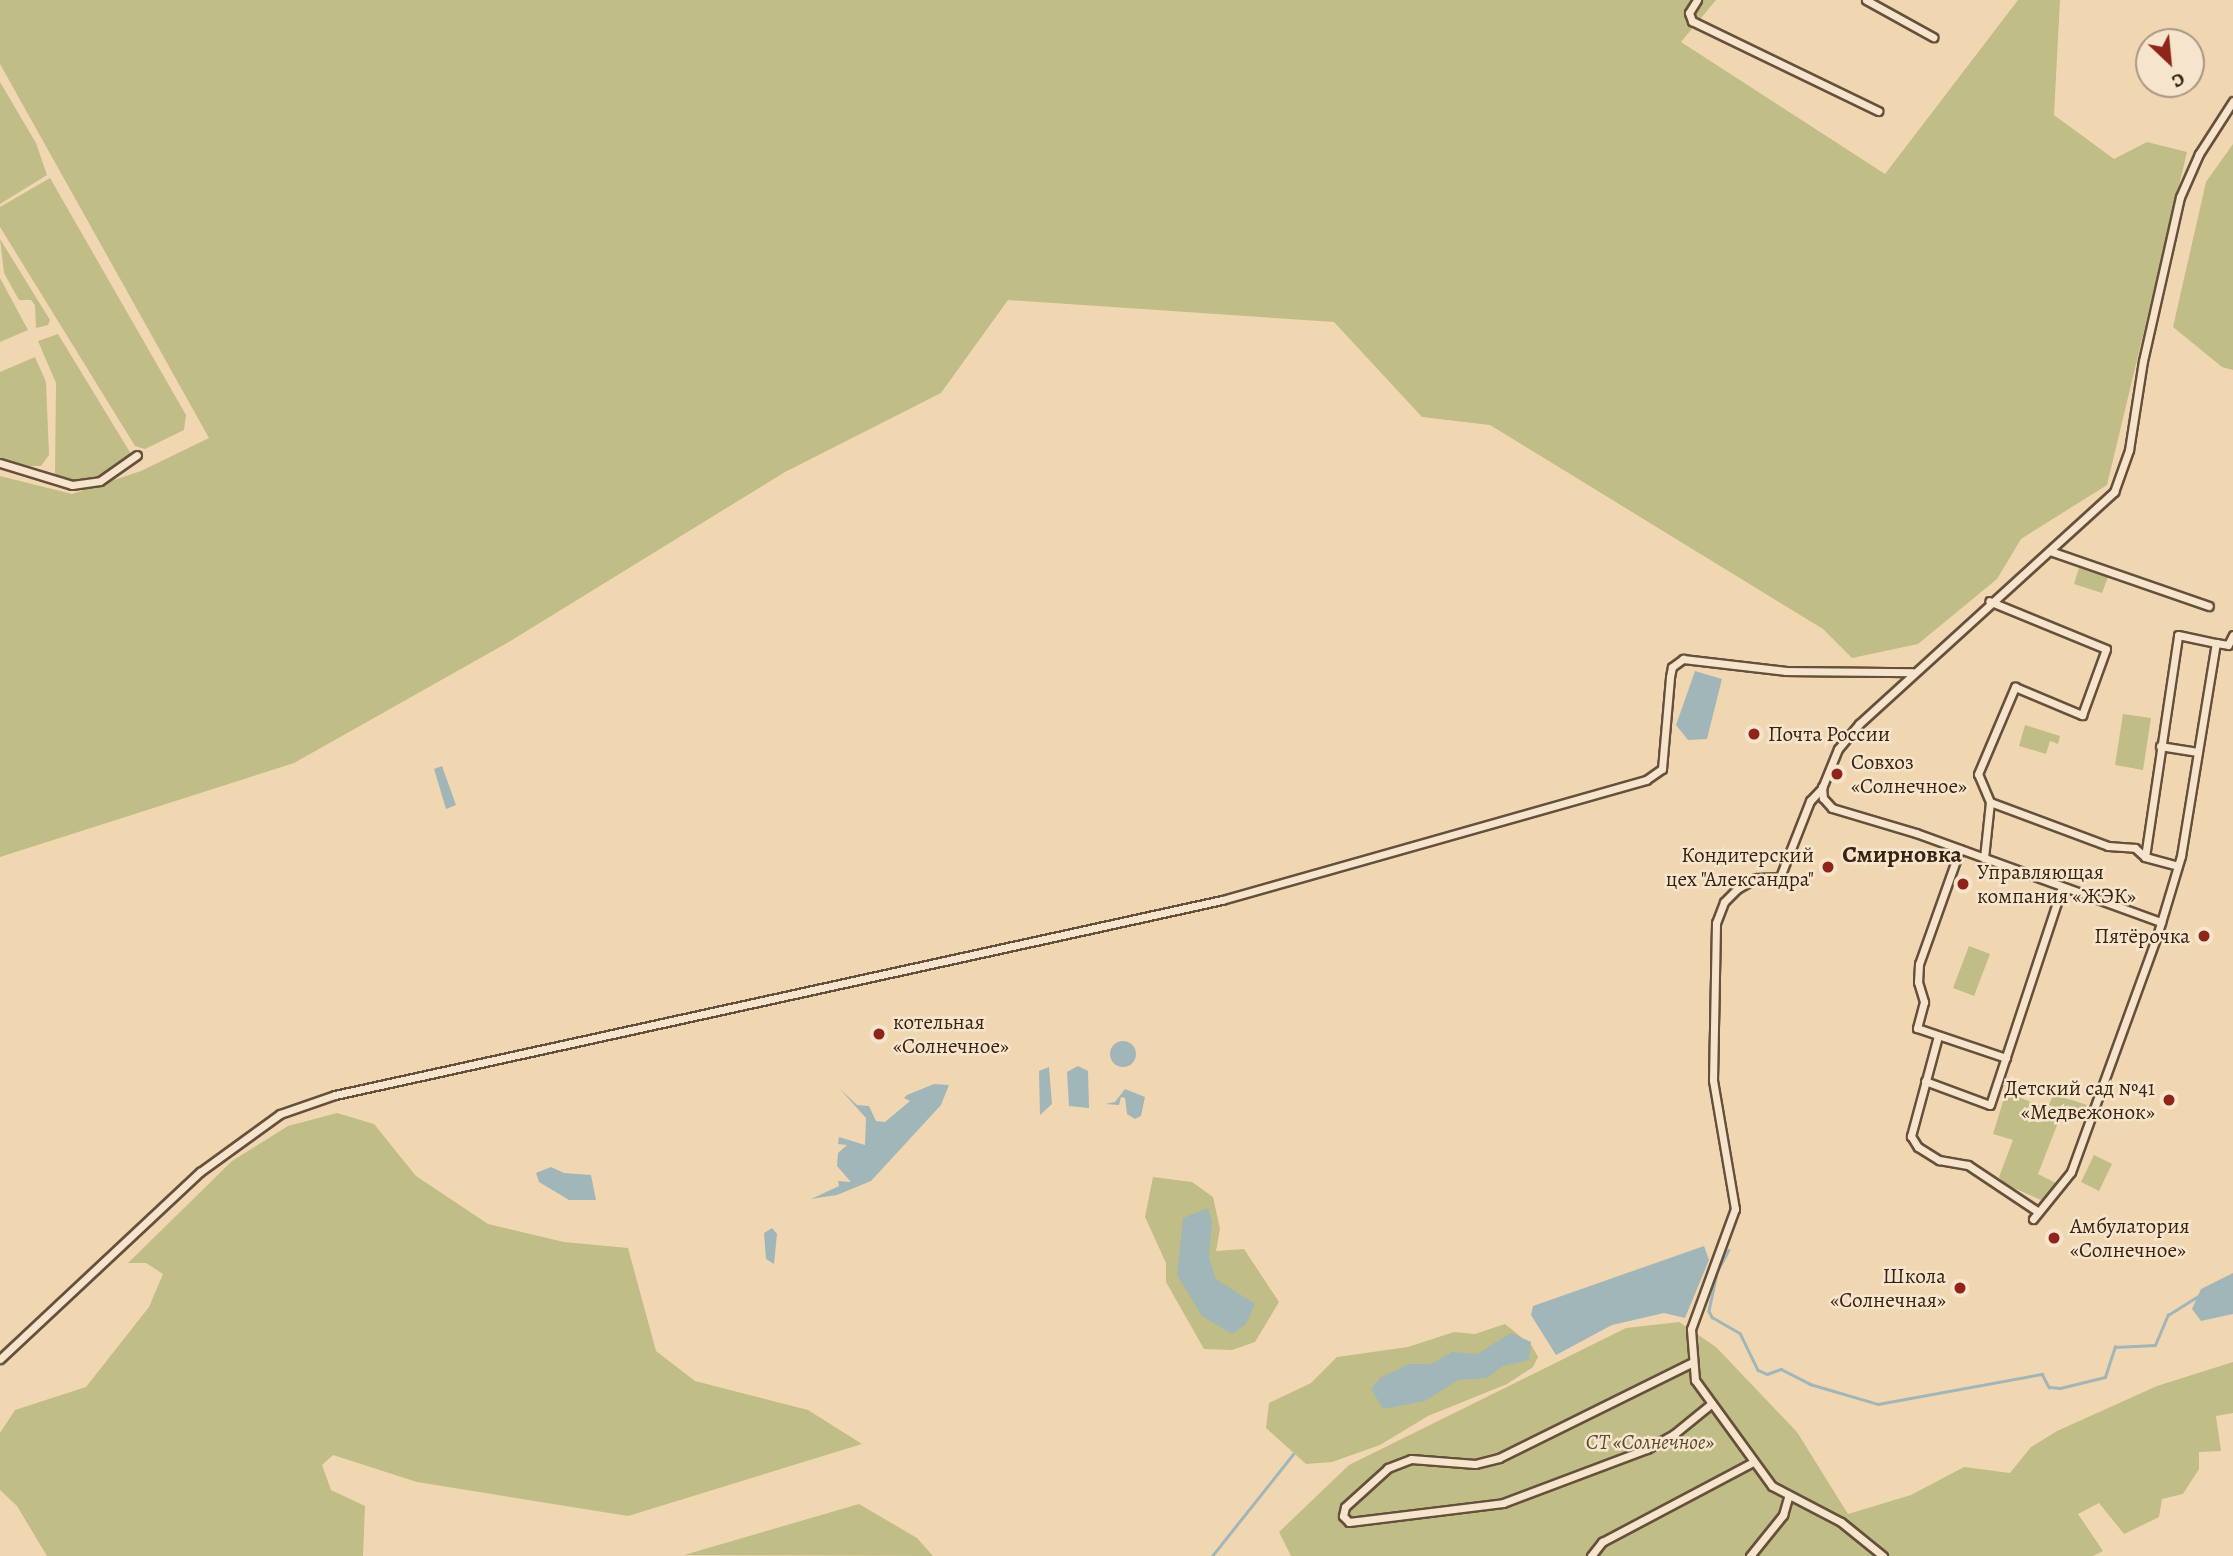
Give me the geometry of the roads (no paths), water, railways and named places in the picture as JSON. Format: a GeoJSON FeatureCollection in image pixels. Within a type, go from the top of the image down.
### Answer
{"type":"FeatureCollection","features":[{"type":"Feature","properties":{"kind":"street"},"geometry":{"type":"LineString","coordinates":[[1697,0],[1689,13],[1692,21],[1878,111]]}},
{"type":"Feature","properties":{"kind":"street"},"geometry":{"type":"LineString","coordinates":[[1866,0],[1933,37]]}},
{"type":"Feature","properties":{"kind":"street"},"geometry":{"type":"LineString","coordinates":[[1881,1555],[1841,1522],[1799,1498],[1788,1497],[1753,1462],[1695,1380],[1691,1363],[1691,1329],[1735,1209],[1713,1080],[1716,923],[1724,902],[1737,889],[1756,878],[1780,877],[1810,801],[1822,788],[1838,750],[1912,672],[1989,601],[2105,502],[2120,481],[2180,197],[2199,154],[2233,101]]}},
{"type":"Feature","properties":{"kind":"street"},"geometry":{"type":"LineString","coordinates":[[0,463],[72,485],[100,481],[137,455]]}},
{"type":"Feature","properties":{"kind":"street"},"geometry":{"type":"LineString","coordinates":[[2050,551],[2208,606]]}},
{"type":"Feature","properties":{"kind":"street"},"geometry":{"type":"LineString","coordinates":[[1984,858],[1990,802],[1978,774],[2015,687],[2082,715],[2106,649],[1989,601]]}},
{"type":"Feature","properties":{"kind":"street"},"geometry":{"type":"LineString","coordinates":[[2145,857],[2178,635],[2228,645],[2233,635]]}},
{"type":"Feature","properties":{"kind":"street"},"geometry":{"type":"LineString","coordinates":[[2033,1219],[2036,1210],[2071,1172],[2161,922],[2178,866],[2216,643]]}},
{"type":"Feature","properties":{"kind":"street"},"geometry":{"type":"LineString","coordinates":[[0,1359],[200,1172],[280,1114],[335,1095],[1222,901],[1646,780],[1662,769],[1670,677],[1672,667],[1683,659],[1786,671],[1912,672]]}},
{"type":"Feature","properties":{"kind":"street"},"geometry":{"type":"LineString","coordinates":[[2160,746],[2199,752]]}},
{"type":"Feature","properties":{"kind":"street"},"geometry":{"type":"LineString","coordinates":[[1822,788],[1832,808],[1960,849],[2161,922]]}},
{"type":"Feature","properties":{"kind":"street"},"geometry":{"type":"LineString","coordinates":[[1990,802],[2108,846],[2135,848],[2145,857],[2178,866]]}},
{"type":"Feature","properties":{"kind":"street"},"geometry":{"type":"LineString","coordinates":[[1960,849],[1917,976],[1924,1002],[1917,1028],[2006,1058]]}},
{"type":"Feature","properties":{"kind":"street"},"geometry":{"type":"LineString","coordinates":[[1925,1081],[1990,1105],[2062,887]]}},
{"type":"Feature","properties":{"kind":"street"},"geometry":{"type":"LineString","coordinates":[[1938,1036],[1911,1136],[1918,1147],[1939,1160],[1968,1165],[2036,1210]]}},
{"type":"Feature","properties":{"kind":"street"},"geometry":{"type":"LineString","coordinates":[[1691,1363],[1617,1396],[1499,1458],[1475,1464],[1411,1459],[1388,1468],[1346,1507],[1343,1516],[1349,1522],[1503,1503],[1647,1449],[1711,1404]]}},
{"type":"Feature","properties":{"kind":"street"},"geometry":{"type":"LineString","coordinates":[[1591,1556],[1602,1542],[1753,1462]]}},
{"type":"Feature","properties":{"kind":"street"},"geometry":{"type":"LineString","coordinates":[[1749,1556],[1783,1515],[1788,1497]]}},
{"type":"Feature","properties":{"kind":"waterway"},"geometry":{"type":"LineString","coordinates":[[1729,1250],[1717,1273],[1709,1311],[1712,1317],[1740,1333],[1758,1370],[1767,1374],[1781,1369],[1810,1384],[1878,1404],[2042,1374],[2049,1387],[2060,1388],[2105,1377],[2115,1347],[2155,1345],[2168,1315],[2200,1295]]}},
{"type":"Feature","properties":{"kind":"waterway"},"geometry":{"type":"LineString","coordinates":[[1212,1556],[1293,1454]]}},
{"type":"Feature","properties":{"kind":"place","name":"Почта России"},"geometry":{"type":"Point","coordinates":[1754,734]}},
{"type":"Feature","properties":{"kind":"place","name":"Совхоз «Солнечное»"},"geometry":{"type":"Point","coordinates":[1837,774]}},
{"type":"Feature","properties":{"kind":"place","name":"Кондитерский цех \"Александра\""},"geometry":{"type":"Point","coordinates":[1828,867]}},
{"type":"Feature","properties":{"kind":"place","name":"Управляющая компания «ЖЭК»"},"geometry":{"type":"Point","coordinates":[1963,884]}},
{"type":"Feature","properties":{"kind":"place","name":"Пятёрочка"},"geometry":{"type":"Point","coordinates":[2204,936]}},
{"type":"Feature","properties":{"kind":"place","name":"котельная «Солнечное»"},"geometry":{"type":"Point","coordinates":[879,1034]}},
{"type":"Feature","properties":{"kind":"place","name":"Детский сад №41 «Медвежонок»"},"geometry":{"type":"Point","coordinates":[2169,1100]}},
{"type":"Feature","properties":{"kind":"place","name":"Амбулатория «Солнечное»"},"geometry":{"type":"Point","coordinates":[2054,1238]}},
{"type":"Feature","properties":{"kind":"place","name":"Школа «Солнечная»"},"geometry":{"type":"Point","coordinates":[1960,1288]}},
{"type":"Feature","properties":{"kind":"district","name":"Смирновка"},"geometry":{"type":"Point","coordinates":[1902,855]}},
{"type":"Feature","properties":{"kind":"park label","name":"СТ «Солнечное»"},"geometry":{"type":"Point","coordinates":[1650,1442]}}]}
